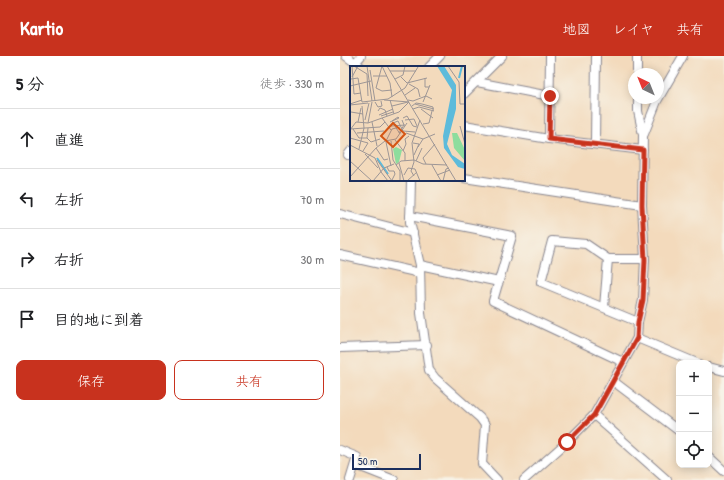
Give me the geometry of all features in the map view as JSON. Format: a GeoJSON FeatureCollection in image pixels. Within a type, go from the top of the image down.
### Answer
{"type":"FeatureCollection","features":[{"type":"Feature","properties":{"kind":"street"},"geometry":{"type":"LineString","coordinates":[[346,56],[358,65],[361,56]]}},
{"type":"Feature","properties":{"kind":"street"},"geometry":{"type":"LineString","coordinates":[[430,66],[440,56]]}},
{"type":"Feature","properties":{"kind":"street"},"geometry":{"type":"LineString","coordinates":[[465,93],[502,56]]}},
{"type":"Feature","properties":{"kind":"street"},"geometry":{"type":"LineString","coordinates":[[549,139],[550,56]]}},
{"type":"Feature","properties":{"kind":"street"},"geometry":{"type":"LineString","coordinates":[[595,143],[596,56]]}},
{"type":"Feature","properties":{"kind":"street"},"geometry":{"type":"LineString","coordinates":[[637,56],[638,68]]}},
{"type":"Feature","properties":{"kind":"street"},"geometry":{"type":"LineString","coordinates":[[643,135],[657,101],[681,57]]}},
{"type":"Feature","properties":{"kind":"street"},"geometry":{"type":"LineString","coordinates":[[477,82],[550,96]]}},
{"type":"Feature","properties":{"kind":"street"},"geometry":{"type":"LineString","coordinates":[[524,480],[567,442],[594,415],[637,338],[638,322],[643,300],[645,260],[642,205],[643,135],[638,104]]}},
{"type":"Feature","properties":{"kind":"street"},"geometry":{"type":"LineString","coordinates":[[465,125],[549,139],[595,143],[643,150]]}},
{"type":"Feature","properties":{"kind":"street"},"geometry":{"type":"LineString","coordinates":[[465,178],[642,205]]}},
{"type":"Feature","properties":{"kind":"street"},"geometry":{"type":"LineString","coordinates":[[411,181],[410,216],[420,269],[421,313],[427,344],[429,370],[435,378],[480,418],[485,425],[482,464],[497,480]]}},
{"type":"Feature","properties":{"kind":"street"},"geometry":{"type":"LineString","coordinates":[[340,214],[413,233]]}},
{"type":"Feature","properties":{"kind":"street"},"geometry":{"type":"LineString","coordinates":[[410,216],[512,236],[493,301],[623,362]]}},
{"type":"Feature","properties":{"kind":"street"},"geometry":{"type":"LineString","coordinates":[[638,322],[541,282],[552,241],[586,244],[608,258],[645,260]]}},
{"type":"Feature","properties":{"kind":"street"},"geometry":{"type":"LineString","coordinates":[[340,255],[499,282]]}},
{"type":"Feature","properties":{"kind":"street"},"geometry":{"type":"LineString","coordinates":[[604,307],[608,258]]}},
{"type":"Feature","properties":{"kind":"street"},"geometry":{"type":"LineString","coordinates":[[637,338],[690,360]]}},
{"type":"Feature","properties":{"kind":"street"},"geometry":{"type":"LineString","coordinates":[[340,348],[427,344]]}},
{"type":"Feature","properties":{"kind":"street"},"geometry":{"type":"LineString","coordinates":[[712,368],[724,371]]}},
{"type":"Feature","properties":{"kind":"street"},"geometry":{"type":"LineString","coordinates":[[613,381],[676,429]]}},
{"type":"Feature","properties":{"kind":"street"},"geometry":{"type":"LineString","coordinates":[[594,415],[668,480]]}},
{"type":"Feature","properties":{"kind":"street"},"geometry":{"type":"LineString","coordinates":[[340,450],[357,457],[356,465],[350,480]]}},
{"type":"Feature","properties":{"kind":"street"},"geometry":{"type":"LineString","coordinates":[[712,460],[724,471]]}},
{"type":"Feature","properties":{"kind":"street"},"geometry":{"type":"LineString","coordinates":[[356,465],[394,480]]}},
{"type":"Feature","properties":{"kind":"route"},"geometry":{"type":"LineString","coordinates":[[550,96],[549,139],[595,143],[643,150],[642,205],[645,260],[643,300],[638,322],[637,338],[594,415],[567,442]]}}]}
